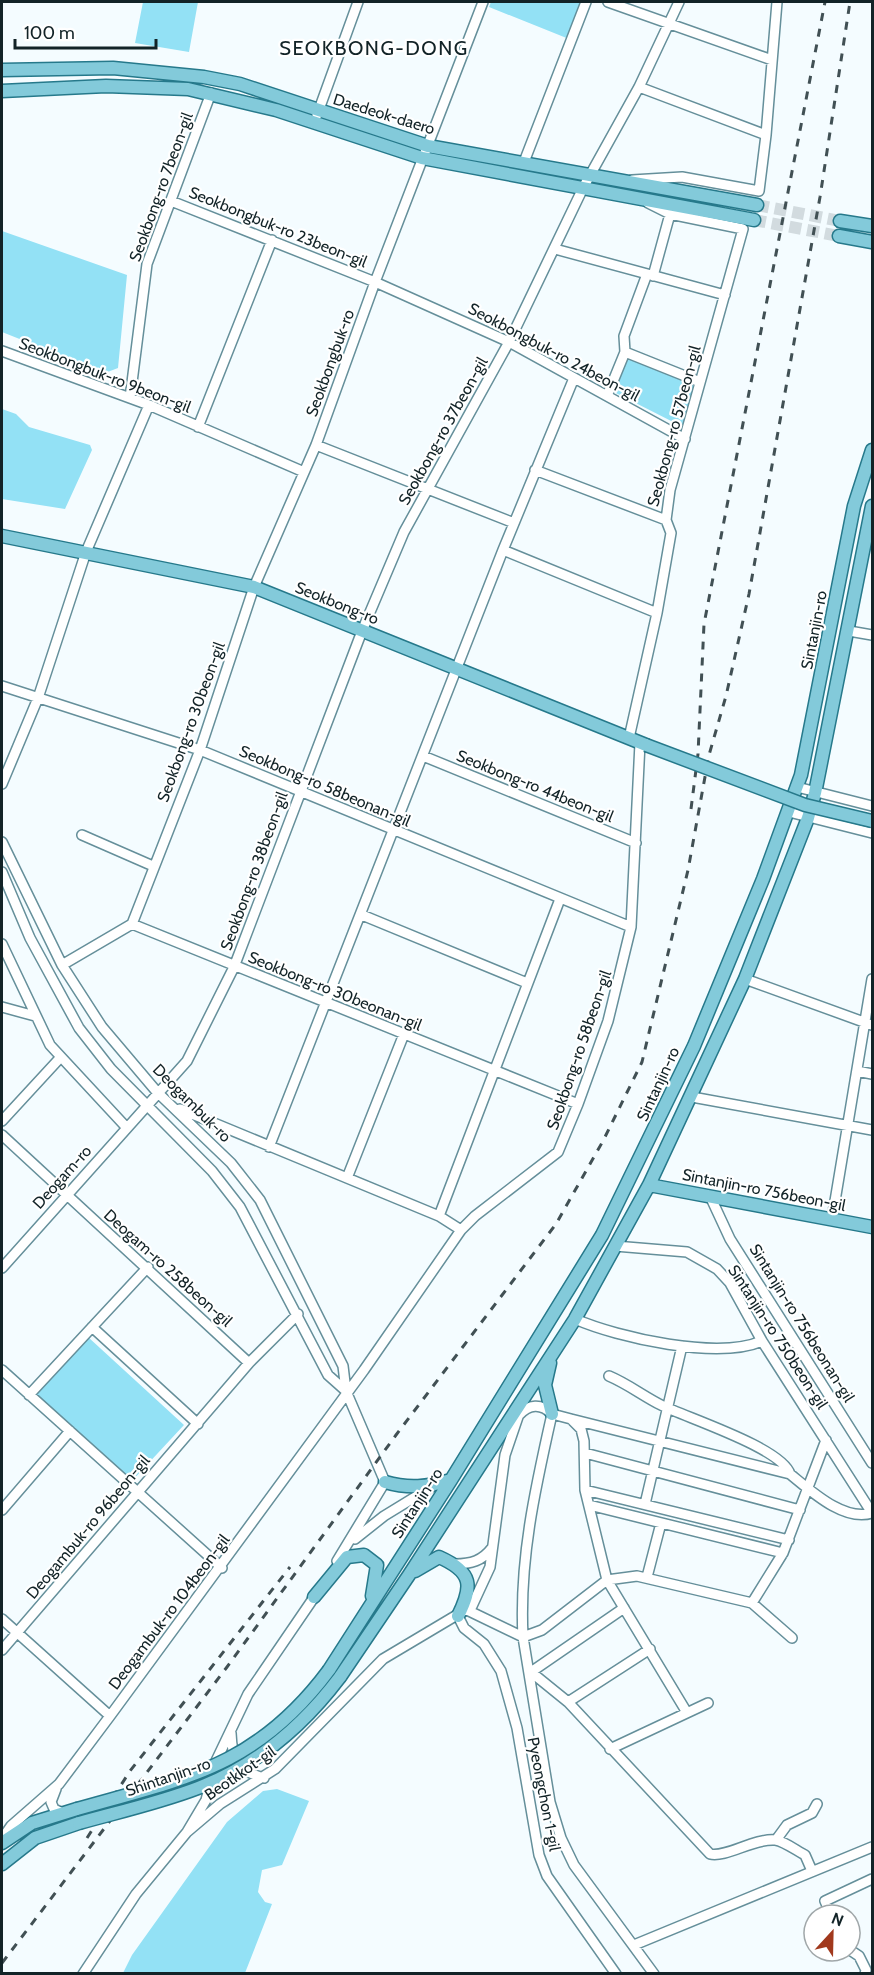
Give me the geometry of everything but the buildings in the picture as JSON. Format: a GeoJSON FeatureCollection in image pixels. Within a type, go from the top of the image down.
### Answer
{"type":"FeatureCollection","features":[{"type":"Feature","properties":{"kind":"main road","name":"Daedeok-daero"},"geometry":{"type":"LineString","coordinates":[[2,70],[113,68],[182,74],[240,84],[317,118]]}},
{"type":"Feature","properties":{"kind":"main road","name":"Daedeok-daero"},"geometry":{"type":"LineString","coordinates":[[2,91],[106,86],[188,89],[317,118],[425,152],[587,181],[629,180],[757,205]]}},
{"type":"Feature","properties":{"kind":"main road","name":"Daedeok-daero"},"geometry":{"type":"LineString","coordinates":[[425,152],[524,162],[639,197],[754,220]]}},
{"type":"Feature","properties":{"kind":"main road"},"geometry":{"type":"LineString","coordinates":[[840,221],[873,226]]}},
{"type":"Feature","properties":{"kind":"main road"},"geometry":{"type":"LineString","coordinates":[[839,237],[873,242]]}},
{"type":"Feature","properties":{"kind":"main road","name":"Sintanjin-ro"},"geometry":{"type":"LineString","coordinates":[[334,1673],[367,1612],[602,1235],[694,1046],[758,892],[797,788],[834,616],[854,506],[873,450]]}},
{"type":"Feature","properties":{"kind":"main road","name":"Sintanjin-ro"},"geometry":{"type":"LineString","coordinates":[[334,1673],[409,1575],[575,1319],[649,1185],[692,1097],[745,979],[808,818],[849,631],[873,506]]}},
{"type":"Feature","properties":{"kind":"main road","name":"Seokbong-ro"},"geometry":{"type":"LineString","coordinates":[[2,536],[254,587],[639,742],[805,805],[873,820]]}},
{"type":"Feature","properties":{"kind":"main road"},"geometry":{"type":"LineString","coordinates":[[758,892],[768,890],[769,895],[764,909],[765,928]]}},
{"type":"Feature","properties":{"kind":"main road","name":"Sintanjin-ro 756beon-gil"},"geometry":{"type":"LineString","coordinates":[[649,1185],[873,1227]]}},
{"type":"Feature","properties":{"kind":"main road"},"geometry":{"type":"LineString","coordinates":[[552,1355],[545,1384],[552,1414]]}},
{"type":"Feature","properties":{"kind":"main road"},"geometry":{"type":"LineString","coordinates":[[385,1482],[405,1488],[451,1480]]}},
{"type":"Feature","properties":{"kind":"main road"},"geometry":{"type":"LineString","coordinates":[[314,1597],[347,1557],[364,1555],[377,1565],[378,1573],[367,1612]]}},
{"type":"Feature","properties":{"kind":"main road"},"geometry":{"type":"LineString","coordinates":[[409,1575],[427,1562],[439,1557],[455,1564],[467,1580],[466,1611]]}},
{"type":"Feature","properties":{"kind":"main road","name":"Shintanjin-ro"},"geometry":{"type":"LineString","coordinates":[[63,1813],[197,1775],[231,1759],[264,1738],[334,1673]]}},
{"type":"Feature","properties":{"kind":"main road","name":"Shintanjin-ro"},"geometry":{"type":"LineString","coordinates":[[2,1864],[35,1838],[198,1788],[235,1770],[272,1748],[298,1725],[334,1673]]}},
{"type":"Feature","properties":{"kind":"main road"},"geometry":{"type":"LineString","coordinates":[[2,1841],[32,1823],[63,1813]]}},
{"type":"Feature","properties":{"kind":"street"},"geometry":{"type":"LineString","coordinates":[[317,118],[358,2]]}},
{"type":"Feature","properties":{"kind":"street","name":"Seokbongbuk-ro"},"geometry":{"type":"LineString","coordinates":[[254,587],[316,445],[375,282],[483,2]]}},
{"type":"Feature","properties":{"kind":"street"},"geometry":{"type":"LineString","coordinates":[[524,162],[586,2]]}},
{"type":"Feature","properties":{"kind":"street"},"geometry":{"type":"LineString","coordinates":[[608,2],[772,60]]}},
{"type":"Feature","properties":{"kind":"street","name":"Seokbong-ro 37beon-gil"},"geometry":{"type":"LineString","coordinates":[[362,631],[404,532],[509,342],[587,181],[639,87],[679,2]]}},
{"type":"Feature","properties":{"kind":"street"},"geometry":{"type":"LineString","coordinates":[[629,180],[682,177],[759,191],[777,2]]}},
{"type":"Feature","properties":{"kind":"street"},"geometry":{"type":"LineString","coordinates":[[639,87],[766,135]]}},
{"type":"Feature","properties":{"kind":"street","name":"Seokbong-ro 7beon-gil"},"geometry":{"type":"LineString","coordinates":[[130,398],[147,264],[211,93]]}},
{"type":"Feature","properties":{"kind":"street","name":"Seokbong-ro 57beon-gil"},"geometry":{"type":"LineString","coordinates":[[639,197],[670,214],[742,229],[670,490],[666,520],[671,533],[639,742]]}},
{"type":"Feature","properties":{"kind":"street","name":"Seokbongbuk-ro 23beon-gil"},"geometry":{"type":"LineString","coordinates":[[171,201],[375,282]]}},
{"type":"Feature","properties":{"kind":"street"},"geometry":{"type":"LineString","coordinates":[[608,396],[625,352],[624,336],[650,275],[670,214]]}},
{"type":"Feature","properties":{"kind":"street","name":"Seokbongbuk-ro 9beon-gil"},"geometry":{"type":"LineString","coordinates":[[198,427],[272,240]]}},
{"type":"Feature","properties":{"kind":"street"},"geometry":{"type":"LineString","coordinates":[[555,249],[725,295]]}},
{"type":"Feature","properties":{"kind":"street","name":"Seokbongbuk-ro 24beon-gil"},"geometry":{"type":"LineString","coordinates":[[375,282],[509,342],[685,439]]}},
{"type":"Feature","properties":{"kind":"street","name":"Seokbongbuk-ro 9beon-gil"},"geometry":{"type":"LineString","coordinates":[[2,351],[149,405],[304,472]]}},
{"type":"Feature","properties":{"kind":"street"},"geometry":{"type":"LineString","coordinates":[[625,352],[700,382]]}},
{"type":"Feature","properties":{"kind":"street"},"geometry":{"type":"LineString","coordinates":[[269,1148],[324,1001],[362,915],[456,669],[574,378]]}},
{"type":"Feature","properties":{"kind":"street"},"geometry":{"type":"LineString","coordinates":[[2,784],[38,698],[86,552],[149,405]]}},
{"type":"Feature","properties":{"kind":"street"},"geometry":{"type":"LineString","coordinates":[[316,445],[514,523]]}},
{"type":"Feature","properties":{"kind":"street"},"geometry":{"type":"LineString","coordinates":[[536,470],[666,520]]}},
{"type":"Feature","properties":{"kind":"street"},"geometry":{"type":"LineString","coordinates":[[503,550],[657,613]]}},
{"type":"Feature","properties":{"kind":"street","name":"Seokbong-ro 30beon-gil"},"geometry":{"type":"LineString","coordinates":[[132,924],[200,750],[254,587]]}},
{"type":"Feature","properties":{"kind":"street","name":"Seokbong-ro 38beon-gil"},"geometry":{"type":"LineString","coordinates":[[145,1105],[187,1061],[234,966],[362,631]]}},
{"type":"Feature","properties":{"kind":"street"},"geometry":{"type":"LineString","coordinates":[[849,631],[873,635]]}},
{"type":"Feature","properties":{"kind":"street","name":"Seokbong-ro 58beonan-gil"},"geometry":{"type":"LineString","coordinates":[[2,686],[200,750],[394,832],[631,927]]}},
{"type":"Feature","properties":{"kind":"street","name":"Seokbong-ro 58beon-gil"},"geometry":{"type":"LineString","coordinates":[[346,1391],[364,1371],[461,1230],[475,1216],[558,1152],[579,1104],[608,1021],[631,927],[639,742]]}},
{"type":"Feature","properties":{"kind":"street","name":"Seokbong-ro 44beon-gil"},"geometry":{"type":"LineString","coordinates":[[423,756],[636,843]]}},
{"type":"Feature","properties":{"kind":"street"},"geometry":{"type":"LineString","coordinates":[[797,788],[873,806]]}},
{"type":"Feature","properties":{"kind":"street"},"geometry":{"type":"LineString","coordinates":[[789,812],[873,833]]}},
{"type":"Feature","properties":{"kind":"street"},"geometry":{"type":"LineString","coordinates":[[82,835],[153,866]]}},
{"type":"Feature","properties":{"kind":"street","name":"Deogambuk-ro"},"geometry":{"type":"LineString","coordinates":[[2,842],[62,964],[102,1027],[157,1092],[231,1163],[260,1200],[343,1365],[346,1391],[385,1482]]}},
{"type":"Feature","properties":{"kind":"street","name":"Deogambuk-ro"},"geometry":{"type":"LineString","coordinates":[[2,872],[30,938],[79,1028],[111,1069],[212,1171],[240,1207],[328,1375],[346,1391]]}},
{"type":"Feature","properties":{"kind":"street"},"geometry":{"type":"LineString","coordinates":[[439,1216],[560,899]]}},
{"type":"Feature","properties":{"kind":"street"},"geometry":{"type":"LineString","coordinates":[[362,915],[527,983]]}},
{"type":"Feature","properties":{"kind":"street"},"geometry":{"type":"LineString","coordinates":[[62,964],[132,924]]}},
{"type":"Feature","properties":{"kind":"street","name":"Seokbong-ro 30beonan-gil"},"geometry":{"type":"LineString","coordinates":[[132,924],[579,1104]]}},
{"type":"Feature","properties":{"kind":"street"},"geometry":{"type":"LineString","coordinates":[[2,944],[35,1016],[60,1058],[127,1128]]}},
{"type":"Feature","properties":{"kind":"street"},"geometry":{"type":"LineString","coordinates":[[745,979],[869,1025]]}},
{"type":"Feature","properties":{"kind":"street"},"geometry":{"type":"LineString","coordinates":[[832,1219],[857,1071],[869,1025],[873,980]]}},
{"type":"Feature","properties":{"kind":"street"},"geometry":{"type":"LineString","coordinates":[[2,1007],[35,1016]]}},
{"type":"Feature","properties":{"kind":"street"},"geometry":{"type":"LineString","coordinates":[[347,1178],[404,1034]]}},
{"type":"Feature","properties":{"kind":"street"},"geometry":{"type":"LineString","coordinates":[[2,1121],[60,1058]]}},
{"type":"Feature","properties":{"kind":"street"},"geometry":{"type":"LineString","coordinates":[[857,1071],[873,1074]]}},
{"type":"Feature","properties":{"kind":"street"},"geometry":{"type":"LineString","coordinates":[[692,1097],[873,1130]]}},
{"type":"Feature","properties":{"kind":"street","name":"Deogam-ro"},"geometry":{"type":"LineString","coordinates":[[2,1268],[145,1105]]}},
{"type":"Feature","properties":{"kind":"street"},"geometry":{"type":"LineString","coordinates":[[174,1107],[439,1216],[461,1230]]}},
{"type":"Feature","properties":{"kind":"street","name":"Deogam-ro 258beon-gil"},"geometry":{"type":"LineString","coordinates":[[2,1135],[65,1195],[148,1267],[249,1363]]}},
{"type":"Feature","properties":{"kind":"street","name":"Sintanjin-ro 756beonan-gil"},"geometry":{"type":"LineString","coordinates":[[710,1196],[730,1239],[873,1463]]}},
{"type":"Feature","properties":{"kind":"street","name":"Sintanjin-ro 750beon-gil"},"geometry":{"type":"LineString","coordinates":[[615,1246],[675,1250],[702,1258],[730,1282],[762,1341],[873,1513]]}},
{"type":"Feature","properties":{"kind":"street"},"geometry":{"type":"LineString","coordinates":[[29,1395],[148,1267]]}},
{"type":"Feature","properties":{"kind":"street","name":"Deogambuk-ro 96beon-gil"},"geometry":{"type":"LineString","coordinates":[[2,1650],[136,1491],[198,1424],[249,1363],[298,1314]]}},
{"type":"Feature","properties":{"kind":"street"},"geometry":{"type":"LineString","coordinates":[[575,1319],[608,1330],[682,1346],[736,1349],[762,1341]]}},
{"type":"Feature","properties":{"kind":"street"},"geometry":{"type":"LineString","coordinates":[[92,1327],[198,1424]]}},
{"type":"Feature","properties":{"kind":"street"},"geometry":{"type":"LineString","coordinates":[[645,1504],[682,1346]]}},
{"type":"Feature","properties":{"kind":"street"},"geometry":{"type":"LineString","coordinates":[[2,1370],[222,1568]]}},
{"type":"Feature","properties":{"kind":"street"},"geometry":{"type":"LineString","coordinates":[[609,1376],[669,1408],[761,1449],[787,1467],[790,1474]]}},
{"type":"Feature","properties":{"kind":"street"},"geometry":{"type":"LineString","coordinates":[[531,1387],[518,1416],[506,1455],[490,1567],[466,1611],[524,1637],[542,1630],[606,1580],[647,1577],[752,1603],[792,1638]]}},
{"type":"Feature","properties":{"kind":"street","name":"Deogambuk-ro 104beon-gil"},"geometry":{"type":"LineString","coordinates":[[2,1841],[11,1826],[59,1784],[111,1716],[222,1568],[346,1391]]}},
{"type":"Feature","properties":{"kind":"street"},"geometry":{"type":"LineString","coordinates":[[518,1416],[524,1409],[534,1406],[545,1408],[552,1414],[790,1474],[808,1489],[847,1512],[864,1515],[873,1513]]}},
{"type":"Feature","properties":{"kind":"street"},"geometry":{"type":"LineString","coordinates":[[552,1414],[528,1526],[522,1601],[524,1637],[550,1802],[561,1838],[574,1865],[654,1974]]}},
{"type":"Feature","properties":{"kind":"street"},"geometry":{"type":"LineString","coordinates":[[571,1419],[580,1429],[585,1453],[585,1490],[606,1580],[686,1711]]}},
{"type":"Feature","properties":{"kind":"street"},"geometry":{"type":"LineString","coordinates":[[2,1510],[70,1431]]}},
{"type":"Feature","properties":{"kind":"street"},"geometry":{"type":"LineString","coordinates":[[752,1603],[789,1540],[826,1440]]}},
{"type":"Feature","properties":{"kind":"street"},"geometry":{"type":"LineString","coordinates":[[585,1453],[800,1510]]}},
{"type":"Feature","properties":{"kind":"street"},"geometry":{"type":"LineString","coordinates":[[187,1832],[206,1800],[216,1761],[248,1694],[349,1544],[385,1482]]}},
{"type":"Feature","properties":{"kind":"street"},"geometry":{"type":"LineString","coordinates":[[349,1544],[384,1516],[436,1484]]}},
{"type":"Feature","properties":{"kind":"street"},"geometry":{"type":"LineString","coordinates":[[585,1490],[789,1540]]}},
{"type":"Feature","properties":{"kind":"street"},"geometry":{"type":"LineString","coordinates":[[589,1505],[783,1553]]}},
{"type":"Feature","properties":{"kind":"street"},"geometry":{"type":"LineString","coordinates":[[647,1577],[661,1523]]}},
{"type":"Feature","properties":{"kind":"street"},"geometry":{"type":"LineString","coordinates":[[455,1564],[469,1564],[481,1559],[494,1542]]}},
{"type":"Feature","properties":{"kind":"street"},"geometry":{"type":"LineString","coordinates":[[531,1672],[624,1608]]}},
{"type":"Feature","properties":{"kind":"street","name":"Beotkkot-gil"},"geometry":{"type":"LineString","coordinates":[[82,1974],[136,1894],[187,1832],[234,1795],[264,1778],[304,1742],[383,1659],[448,1618],[466,1611]]}},
{"type":"Feature","properties":{"kind":"street","name":"Pyeongchon 1-gil"},"geometry":{"type":"LineString","coordinates":[[466,1611],[464,1628],[484,1644],[501,1671],[517,1728],[537,1846],[547,1876],[616,1974]]}},
{"type":"Feature","properties":{"kind":"street"},"geometry":{"type":"LineString","coordinates":[[2,1619],[111,1716]]}},
{"type":"Feature","properties":{"kind":"street"},"geometry":{"type":"LineString","coordinates":[[568,1702],[650,1649]]}},
{"type":"Feature","properties":{"kind":"street"},"geometry":{"type":"LineString","coordinates":[[531,1672],[568,1702],[710,1854],[716,1855],[744,1844],[776,1840],[805,1855],[812,1871]]}},
{"type":"Feature","properties":{"kind":"street"},"geometry":{"type":"LineString","coordinates":[[610,1749],[686,1711],[708,1703]]}},
{"type":"Feature","properties":{"kind":"street"},"geometry":{"type":"LineString","coordinates":[[231,1731],[231,1754],[238,1764],[250,1775],[264,1778]]}},
{"type":"Feature","properties":{"kind":"street"},"geometry":{"type":"LineString","coordinates":[[216,1761],[220,1774],[234,1795]]}},
{"type":"Feature","properties":{"kind":"street"},"geometry":{"type":"LineString","coordinates":[[59,1784],[51,1802],[54,1809],[63,1813]]}},
{"type":"Feature","properties":{"kind":"street"},"geometry":{"type":"LineString","coordinates":[[776,1840],[787,1825],[812,1813],[817,1804]]}},
{"type":"Feature","properties":{"kind":"street"},"geometry":{"type":"LineString","coordinates":[[634,1946],[873,1847]]}},
{"type":"Feature","properties":{"kind":"street"},"geometry":{"type":"LineString","coordinates":[[826,1903],[825,1901],[873,1879]]}},
{"type":"Feature","properties":{"kind":"street"},"geometry":{"type":"LineString","coordinates":[[646,1962],[646,1974]]}},
{"type":"Feature","properties":{"kind":"shaded area"},"geometry":{"type":"Polygon","coordinates":[[[143,2],[198,2],[189,52],[135,43],[143,2]]]}},
{"type":"Feature","properties":{"kind":"shaded area"},"geometry":{"type":"Polygon","coordinates":[[[491,2],[583,2],[569,39],[489,7],[491,2]]]}},
{"type":"Feature","properties":{"kind":"shaded area"},"geometry":{"type":"Polygon","coordinates":[[[2,231],[127,275],[118,368],[105,373],[2,332],[2,231]]]}},
{"type":"Feature","properties":{"kind":"shaded area"},"geometry":{"type":"Polygon","coordinates":[[[625,352],[691,378],[694,388],[683,427],[610,390],[625,352]]]}},
{"type":"Feature","properties":{"kind":"shaded area"},"geometry":{"type":"Polygon","coordinates":[[[2,409],[16,414],[29,427],[90,445],[92,450],[65,509],[2,499],[2,409]]]}},
{"type":"Feature","properties":{"kind":"shaded area"},"geometry":{"type":"Polygon","coordinates":[[[88,1337],[184,1425],[131,1482],[35,1395],[88,1337]]]}},
{"type":"Feature","properties":{"kind":"shaded area"},"geometry":{"type":"Polygon","coordinates":[[[277,1789],[309,1801],[282,1865],[262,1870],[258,1892],[265,1902],[272,1904],[245,1973],[123,1973],[132,1955],[227,1822],[263,1791],[277,1789]]]}},
{"type":"Feature","properties":{"kind":"tunnel"},"geometry":{"type":"LineString","coordinates":[[757,205],[840,221]]}},
{"type":"Feature","properties":{"kind":"tunnel"},"geometry":{"type":"LineString","coordinates":[[754,220],[839,236]]}},
{"type":"Feature","properties":{"kind":"railway"},"geometry":{"type":"LineString","coordinates":[[691,809],[698,754],[704,624],[825,2]]}},
{"type":"Feature","properties":{"kind":"railway"},"geometry":{"type":"LineString","coordinates":[[2,1963],[227,1667],[396,1435],[556,1224],[603,1141],[642,1062],[688,870],[709,755],[726,696],[749,594],[820,197],[850,2]]}},
{"type":"Feature","properties":{"kind":"railway"},"geometry":{"type":"LineString","coordinates":[[87,1838],[130,1771],[290,1567]]}},
{"type":"Feature","properties":{"kind":"district","name":"SEOKBONG-DONG"},"geometry":{"type":"Point","coordinates":[374,48]}}]}
